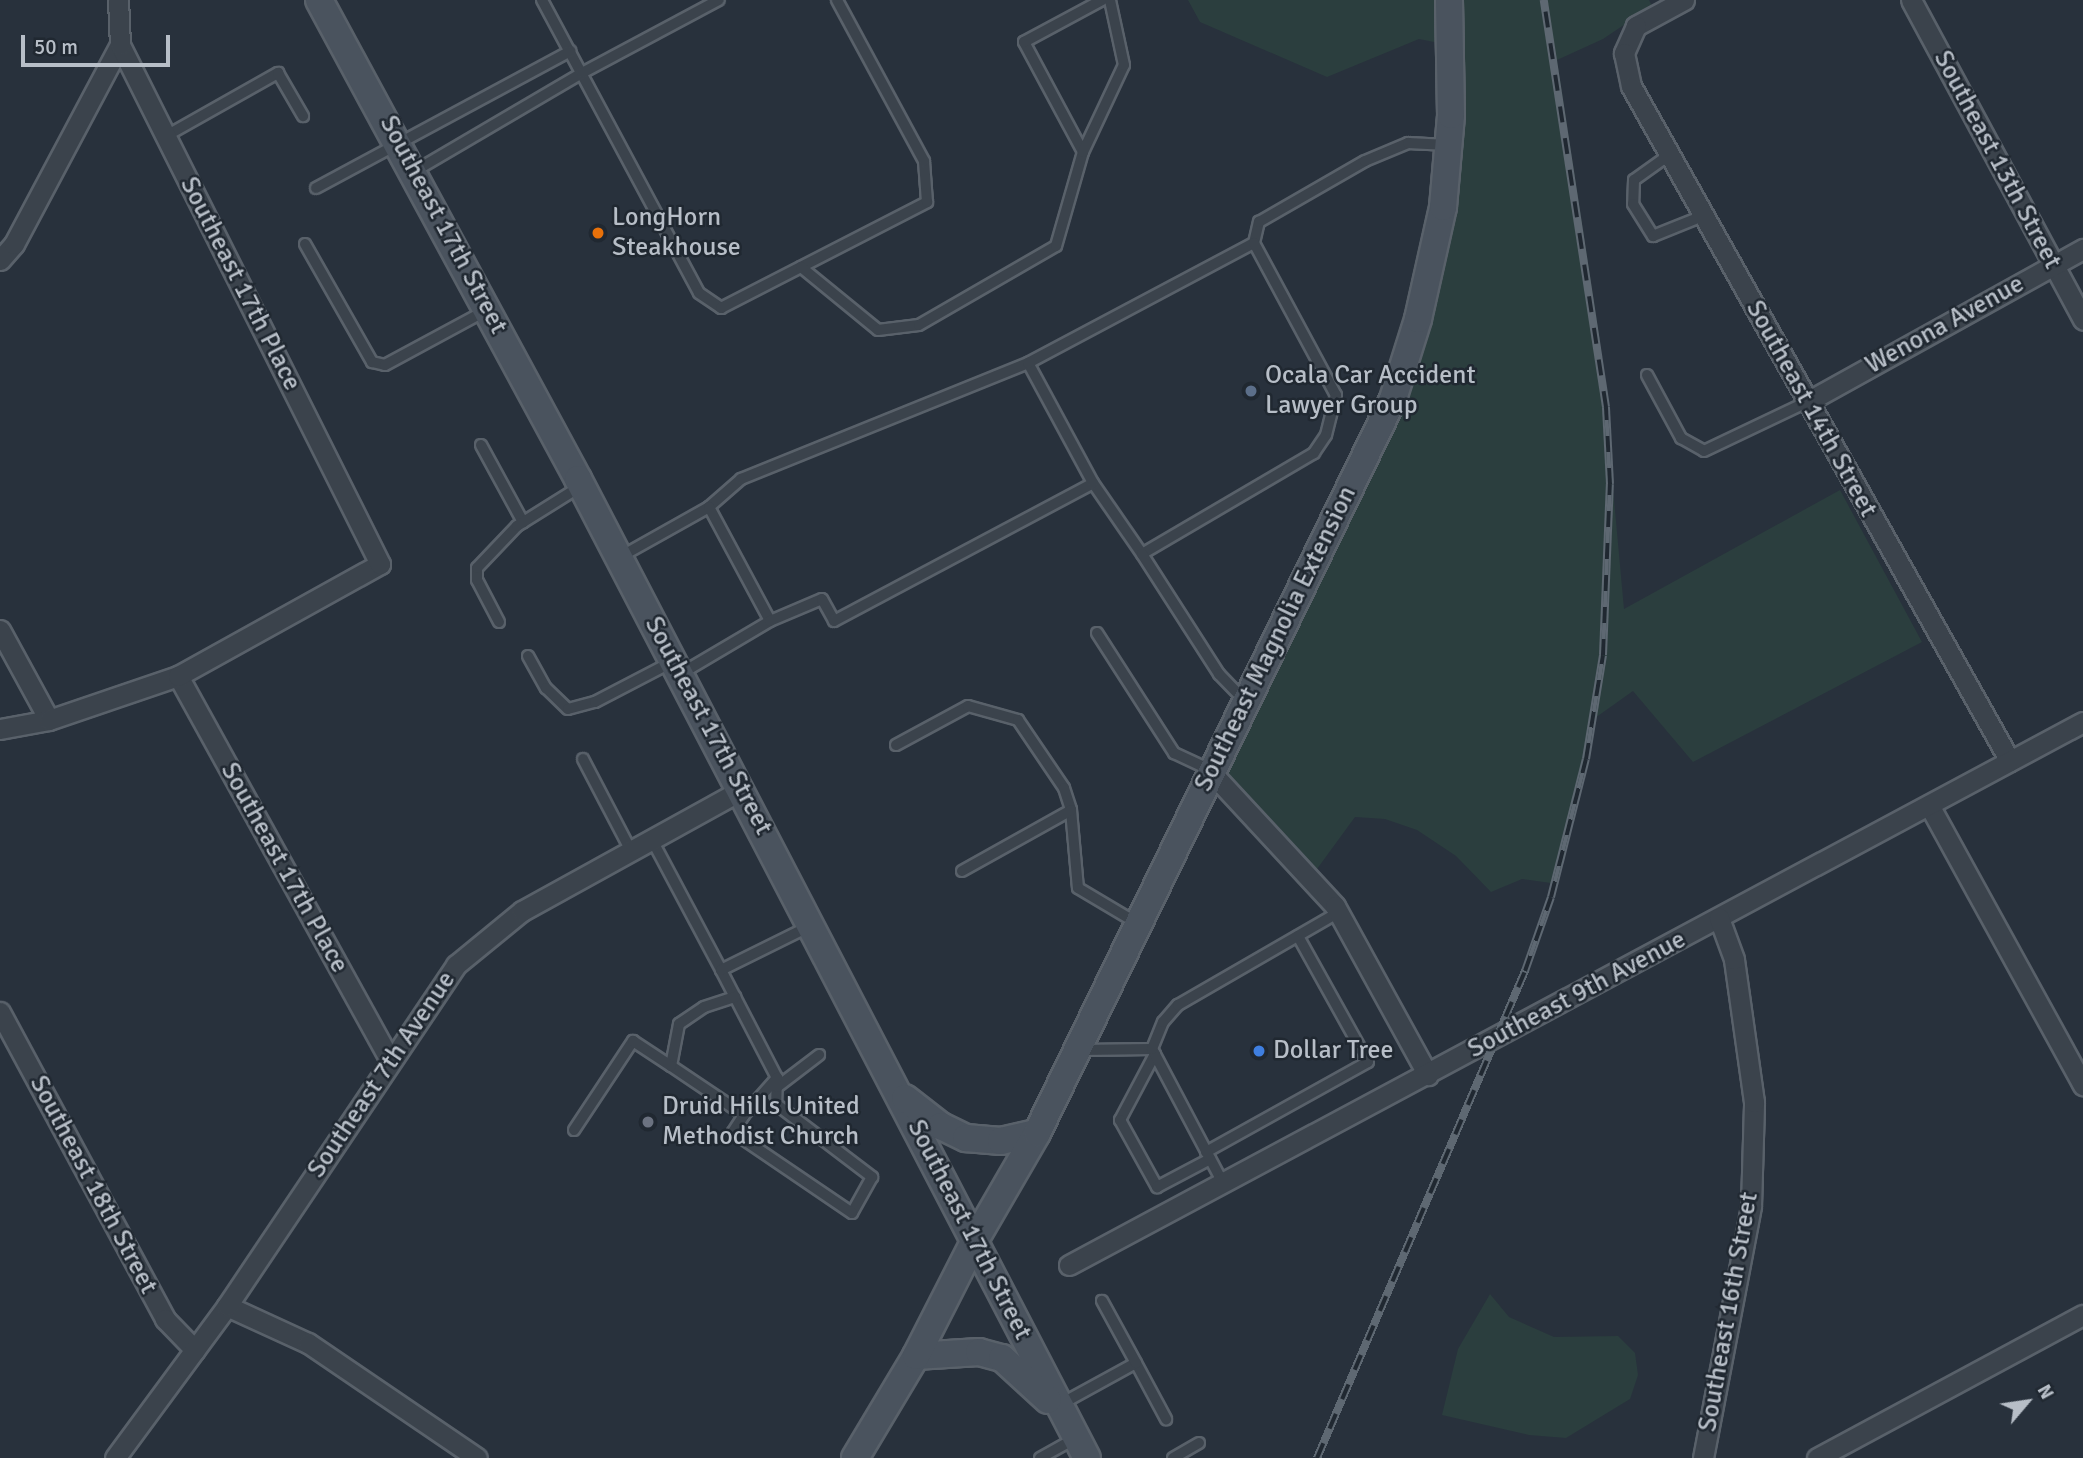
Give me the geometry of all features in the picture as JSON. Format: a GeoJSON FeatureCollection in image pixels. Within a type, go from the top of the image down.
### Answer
{"type":"FeatureCollection","features":[{"type":"Feature","properties":{"kind":"main road","name":"Southeast 17th Street"},"geometry":{"type":"LineString","coordinates":[[319,0],[415,171],[582,486],[1072,1430]]}},
{"type":"Feature","properties":{"kind":"main road","name":"Southeast Magnolia Extension"},"geometry":{"type":"LineString","coordinates":[[855,1458],[916,1356],[975,1240],[1037,1133],[1210,771],[1393,399],[1418,319],[1443,207],[1449,145],[1449,0]]}},
{"type":"Feature","properties":{"kind":"main road"},"geometry":{"type":"LineString","coordinates":[[897,1091],[941,1126],[966,1138],[1001,1141],[1037,1133]]}},
{"type":"Feature","properties":{"kind":"main road"},"geometry":{"type":"LineString","coordinates":[[916,1356],[979,1352],[1002,1358],[1072,1430]]}},
{"type":"Feature","properties":{"kind":"street","name":"Southeast 17th Place"},"geometry":{"type":"LineString","coordinates":[[117,0],[120,45],[380,564],[178,676],[390,1060]]}},
{"type":"Feature","properties":{"kind":"street","name":"Southeast 14th Street"},"geometry":{"type":"LineString","coordinates":[[1684,0],[1636,26],[1624,53],[1631,86],[2010,761]]}},
{"type":"Feature","properties":{"kind":"street","name":"Southeast 13th Street"},"geometry":{"type":"LineString","coordinates":[[1910,0],[2083,320]]}},
{"type":"Feature","properties":{"kind":"street"},"geometry":{"type":"LineString","coordinates":[[0,260],[14,244],[120,45]]}},
{"type":"Feature","properties":{"kind":"street","name":"Wenona Avenue"},"geometry":{"type":"LineString","coordinates":[[1807,402],[2083,249]]}},
{"type":"Feature","properties":{"kind":"street"},"geometry":{"type":"LineString","coordinates":[[0,629],[49,720]]}},
{"type":"Feature","properties":{"kind":"street"},"geometry":{"type":"LineString","coordinates":[[0,729],[49,720],[178,676]]}},
{"type":"Feature","properties":{"kind":"street","name":"Southeast 9th Avenue"},"geometry":{"type":"LineString","coordinates":[[1069,1265],[2083,722]]}},
{"type":"Feature","properties":{"kind":"street"},"geometry":{"type":"LineString","coordinates":[[1210,771],[1339,912],[1428,1075]]}},
{"type":"Feature","properties":{"kind":"street","name":"Southeast 7th Avenue"},"geometry":{"type":"LineString","coordinates":[[115,1458],[227,1306],[456,965],[522,911],[741,790]]}},
{"type":"Feature","properties":{"kind":"street"},"geometry":{"type":"LineString","coordinates":[[1929,805],[2083,1085]]}},
{"type":"Feature","properties":{"kind":"street","name":"Southeast 16th Street"},"geometry":{"type":"LineString","coordinates":[[1703,1458],[1751,1206],[1754,1128],[1754,1102],[1734,959],[1719,918]]}},
{"type":"Feature","properties":{"kind":"street","name":"Southeast 18th Street"},"geometry":{"type":"LineString","coordinates":[[0,1012],[165,1319],[195,1350]]}},
{"type":"Feature","properties":{"kind":"street"},"geometry":{"type":"LineString","coordinates":[[227,1306],[308,1343],[477,1458]]}},
{"type":"Feature","properties":{"kind":"street"},"geometry":{"type":"LineString","coordinates":[[1817,1458],[2083,1315]]}},
{"type":"Feature","properties":{"kind":"lane"},"geometry":{"type":"LineString","coordinates":[[542,0],[699,293],[721,308],[927,202],[924,161],[837,0]]}},
{"type":"Feature","properties":{"kind":"lane"},"geometry":{"type":"LineString","coordinates":[[415,171],[582,73],[719,0]]}},
{"type":"Feature","properties":{"kind":"lane"},"geometry":{"type":"LineString","coordinates":[[1083,152],[1024,42],[1102,0]]}},
{"type":"Feature","properties":{"kind":"lane"},"geometry":{"type":"LineString","coordinates":[[801,267],[878,330],[919,325],[1056,246],[1083,152],[1124,65],[1110,0]]}},
{"type":"Feature","properties":{"kind":"lane"},"geometry":{"type":"LineString","coordinates":[[316,188],[398,140],[570,51]]}},
{"type":"Feature","properties":{"kind":"lane"},"geometry":{"type":"LineString","coordinates":[[166,136],[278,73],[303,116]]}},
{"type":"Feature","properties":{"kind":"lane"},"geometry":{"type":"LineString","coordinates":[[1142,554],[1314,453],[1326,435],[1336,395],[1254,243],[1259,222],[1365,161],[1408,143],[1449,145]]}},
{"type":"Feature","properties":{"kind":"lane"},"geometry":{"type":"LineString","coordinates":[[1669,155],[1634,180],[1633,204],[1653,236],[1703,216]]}},
{"type":"Feature","properties":{"kind":"lane"},"geometry":{"type":"LineString","coordinates":[[619,557],[709,507],[741,479],[1028,363],[1254,243]]}},
{"type":"Feature","properties":{"kind":"lane"},"geometry":{"type":"LineString","coordinates":[[305,244],[372,362],[385,365],[488,309]]}},
{"type":"Feature","properties":{"kind":"lane"},"geometry":{"type":"LineString","coordinates":[[1028,363],[1093,483],[1219,674],[1245,701]]}},
{"type":"Feature","properties":{"kind":"lane"},"geometry":{"type":"LineString","coordinates":[[1647,376],[1681,438],[1704,451],[1807,402]]}},
{"type":"Feature","properties":{"kind":"lane"},"geometry":{"type":"LineString","coordinates":[[481,445],[523,522]]}},
{"type":"Feature","properties":{"kind":"lane"},"geometry":{"type":"LineString","coordinates":[[528,656],[546,688],[568,709],[595,702],[822,599],[834,621],[1093,483]]}},
{"type":"Feature","properties":{"kind":"lane"},"geometry":{"type":"LineString","coordinates":[[499,622],[477,580],[477,568],[523,522],[582,486]]}},
{"type":"Feature","properties":{"kind":"lane"},"geometry":{"type":"LineString","coordinates":[[709,507],[771,621]]}},
{"type":"Feature","properties":{"kind":"lane"},"geometry":{"type":"LineString","coordinates":[[1097,633],[1174,753],[1210,771]]}},
{"type":"Feature","properties":{"kind":"lane"},"geometry":{"type":"LineString","coordinates":[[896,745],[968,706],[1018,720],[1064,788],[1071,810],[1078,888],[1138,924]]}},
{"type":"Feature","properties":{"kind":"lane"},"geometry":{"type":"LineString","coordinates":[[583,759],[631,851]]}},
{"type":"Feature","properties":{"kind":"lane"},"geometry":{"type":"LineString","coordinates":[[961,871],[1071,810]]}},
{"type":"Feature","properties":{"kind":"lane"},"geometry":{"type":"LineString","coordinates":[[652,840],[777,1082],[776,1104],[872,1177],[852,1213],[733,1132],[744,1115],[777,1082],[819,1055]]}},
{"type":"Feature","properties":{"kind":"lane"},"geometry":{"type":"LineString","coordinates":[[1298,936],[1368,1062],[1157,1187],[1120,1120],[1154,1052],[1163,1022],[1178,1005],[1339,912]]}},
{"type":"Feature","properties":{"kind":"lane"},"geometry":{"type":"LineString","coordinates":[[720,970],[812,925]]}},
{"type":"Feature","properties":{"kind":"lane"},"geometry":{"type":"LineString","coordinates":[[671,1066],[679,1024],[704,1007],[735,997]]}},
{"type":"Feature","properties":{"kind":"lane"},"geometry":{"type":"LineString","coordinates":[[574,1130],[633,1041],[744,1115]]}},
{"type":"Feature","properties":{"kind":"lane"},"geometry":{"type":"LineString","coordinates":[[1077,1050],[1154,1052]]}},
{"type":"Feature","properties":{"kind":"lane"},"geometry":{"type":"LineString","coordinates":[[1154,1052],[1223,1183]]}},
{"type":"Feature","properties":{"kind":"lane"},"geometry":{"type":"LineString","coordinates":[[1102,1301],[1166,1419]]}},
{"type":"Feature","properties":{"kind":"lane"},"geometry":{"type":"LineString","coordinates":[[1040,1458],[1072,1430],[1136,1363]]}},
{"type":"Feature","properties":{"kind":"lane"},"geometry":{"type":"LineString","coordinates":[[1173,1458],[1199,1443]]}},
{"type":"Feature","properties":{"kind":"shaded area"},"geometry":{"type":"Polygon","coordinates":[[[1188,0],[1437,0],[1439,43],[1419,39],[1327,77],[1200,22],[1188,0]]]}},
{"type":"Feature","properties":{"kind":"shaded area"},"geometry":{"type":"Polygon","coordinates":[[[1460,0],[1649,0],[1652,6],[1603,39],[1557,60],[1599,335],[1624,609],[1840,490],[1922,642],[1693,762],[1633,691],[1595,718],[1558,884],[1522,879],[1491,892],[1456,856],[1417,830],[1385,819],[1355,817],[1317,869],[1228,773],[1404,401],[1460,0]]]}},
{"type":"Feature","properties":{"kind":"shaded area"},"geometry":{"type":"Polygon","coordinates":[[[1490,1294],[1509,1317],[1554,1337],[1618,1336],[1635,1353],[1638,1375],[1630,1399],[1566,1438],[1529,1435],[1442,1415],[1458,1349],[1490,1294]]]}},
{"type":"Feature","properties":{"kind":"railway"},"geometry":{"type":"LineString","coordinates":[[1317,1458],[1525,971],[1551,897],[1586,759],[1603,655],[1610,484],[1606,407],[1544,0]]}},
{"type":"Feature","properties":{"kind":"place","name":"LongHorn Steakhouse"},"geometry":{"type":"Point","coordinates":[598,233]}},
{"type":"Feature","properties":{"kind":"place","name":"Ocala Car Accident Lawyer Group"},"geometry":{"type":"Point","coordinates":[1251,391]}},
{"type":"Feature","properties":{"kind":"place","name":"Dollar Tree"},"geometry":{"type":"Point","coordinates":[1259,1051]}},
{"type":"Feature","properties":{"kind":"place","name":"Druid Hills United Methodist Church"},"geometry":{"type":"Point","coordinates":[648,1122]}}]}
